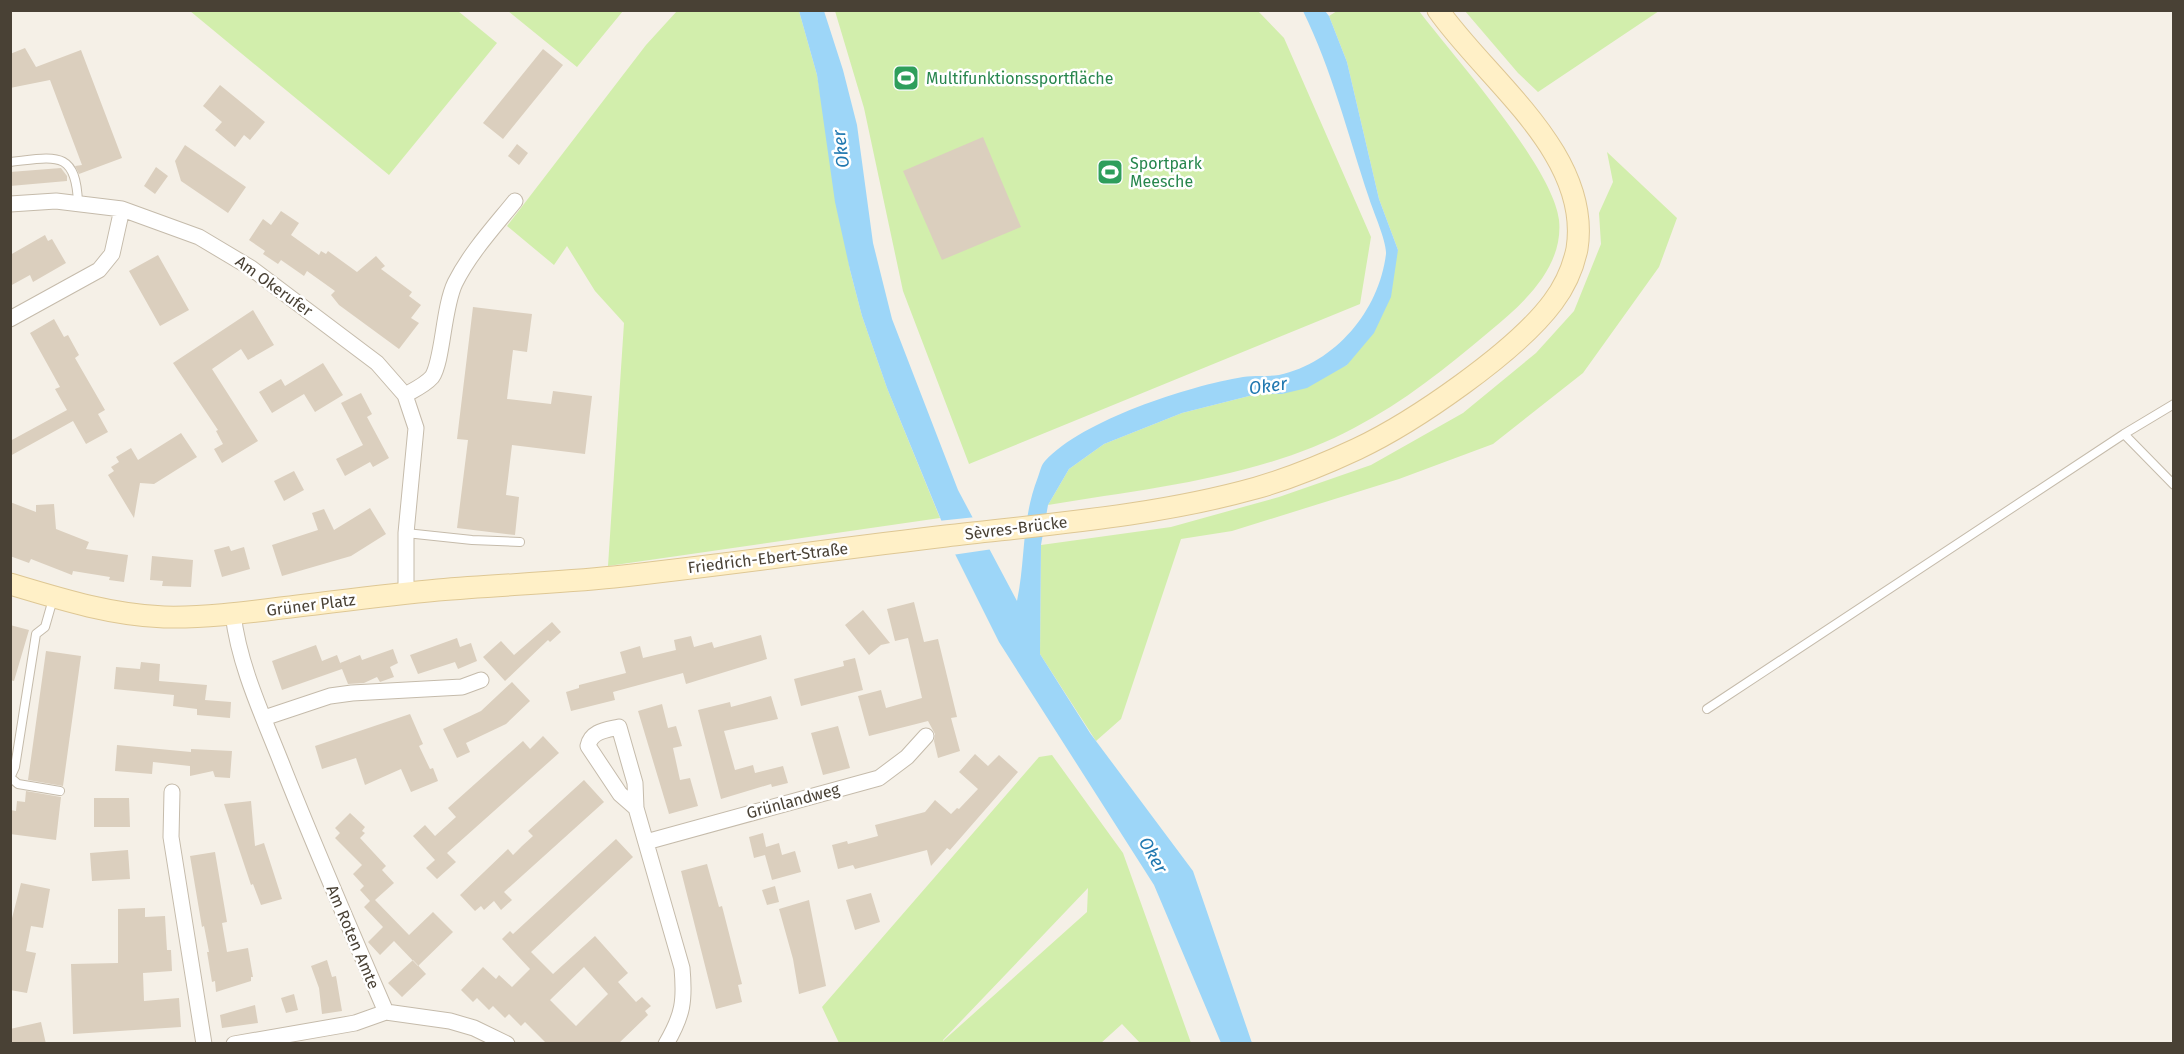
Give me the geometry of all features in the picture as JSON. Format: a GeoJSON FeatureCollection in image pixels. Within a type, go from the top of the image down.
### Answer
{"type":"FeatureCollection","features":[{"type":"Feature","properties":{"kind":"main road","name":"Sèvres-Brücke"},"geometry":{"type":"LineString","coordinates":[[922,539],[1111,516],[1259,487],[1357,450],[1388,433],[1476,372],[1541,316],[1561,290],[1574,261],[1578,243],[1576,202],[1568,177],[1557,156],[1538,131],[1438,10]]}},
{"type":"Feature","properties":{"kind":"main road","name":"Friedrich-Ebert-Straße"},"geometry":{"type":"LineString","coordinates":[[615,577],[922,539]]}},
{"type":"Feature","properties":{"kind":"main road","name":"Grüner Platz"},"geometry":{"type":"LineString","coordinates":[[10,584],[100,609],[162,617],[233,614],[406,594],[615,577]]}},
{"type":"Feature","properties":{"kind":"street"},"geometry":{"type":"LineString","coordinates":[[405,395],[432,376],[437,367],[443,320],[454,285],[465,264],[515,201]]}},
{"type":"Feature","properties":{"kind":"street","name":"Am Okerufer"},"geometry":{"type":"LineString","coordinates":[[10,204],[78,203],[122,209],[172,225],[224,250],[354,343],[377,363],[405,395],[416,428],[406,533],[406,594]]}},
{"type":"Feature","properties":{"kind":"street"},"geometry":{"type":"LineString","coordinates":[[10,319],[99,270],[108,261],[122,209]]}},
{"type":"Feature","properties":{"kind":"street","name":"Am Roten Amte"},"geometry":{"type":"LineString","coordinates":[[233,614],[239,651],[264,718],[320,860],[386,1012]]}},
{"type":"Feature","properties":{"kind":"street"},"geometry":{"type":"LineString","coordinates":[[264,718],[330,696],[462,687],[481,680]]}},
{"type":"Feature","properties":{"kind":"street"},"geometry":{"type":"LineString","coordinates":[[636,808],[620,794],[588,746],[589,740],[597,732],[619,727],[635,783],[636,808],[682,968],[685,993],[682,1013],[666,1044]]}},
{"type":"Feature","properties":{"kind":"street","name":"Grünlandweg"},"geometry":{"type":"LineString","coordinates":[[646,842],[879,778],[908,757],[926,736]]}},
{"type":"Feature","properties":{"kind":"street"},"geometry":{"type":"LineString","coordinates":[[172,792],[171,837],[204,1044]]}},
{"type":"Feature","properties":{"kind":"street"},"geometry":{"type":"LineString","coordinates":[[234,1044],[355,1023],[386,1012],[450,1021],[474,1028],[507,1044]]}},
{"type":"Feature","properties":{"kind":"lane"},"geometry":{"type":"LineString","coordinates":[[10,162],[48,158],[66,162],[74,171],[78,203]]}},
{"type":"Feature","properties":{"kind":"lane"},"geometry":{"type":"LineString","coordinates":[[1707,709],[2124,434],[2174,404]]}},
{"type":"Feature","properties":{"kind":"lane"},"geometry":{"type":"LineString","coordinates":[[2124,434],[2174,485]]}},
{"type":"Feature","properties":{"kind":"lane"},"geometry":{"type":"LineString","coordinates":[[406,533],[520,542]]}},
{"type":"Feature","properties":{"kind":"lane"},"geometry":{"type":"LineString","coordinates":[[54,597],[45,627],[36,634],[15,767],[11,778],[18,784],[60,791]]}},
{"type":"Feature","properties":{"kind":"green space"},"geometry":{"type":"Polygon","coordinates":[[[190,11],[458,11],[497,43],[389,175],[190,11]]]}},
{"type":"Feature","properties":{"kind":"green space"},"geometry":{"type":"Polygon","coordinates":[[[508,11],[623,11],[577,67],[508,11]]]}},
{"type":"Feature","properties":{"kind":"green space"},"geometry":{"type":"Polygon","coordinates":[[[677,11],[799,11],[817,75],[850,270],[862,316],[887,388],[940,518],[608,566],[624,323],[595,291],[567,246],[554,265],[507,226],[646,45],[677,11]]]}},
{"type":"Feature","properties":{"kind":"green space","name":"Sportpark Meesche"},"geometry":{"type":"Polygon","coordinates":[[[835,11],[1258,11],[1284,38],[1371,237],[1360,304],[969,464],[903,291],[864,108],[835,11]]]}},
{"type":"Feature","properties":{"kind":"green space"},"geometry":{"type":"Polygon","coordinates":[[[1337,11],[1419,11],[1500,113],[1540,171],[1553,198],[1559,220],[1559,237],[1548,269],[1539,283],[1515,309],[1441,371],[1372,418],[1318,445],[1281,459],[1204,479],[1048,505],[1069,469],[1104,444],[1182,413],[1257,394],[1282,394],[1347,365],[1398,250],[1379,199],[1347,62],[1329,16],[1337,11]]]}},
{"type":"Feature","properties":{"kind":"green space"},"geometry":{"type":"Polygon","coordinates":[[[1465,11],[1659,11],[1538,92],[1518,73],[1465,11]]]}},
{"type":"Feature","properties":{"kind":"green space"},"geometry":{"type":"Polygon","coordinates":[[[1607,152],[1677,218],[1659,267],[1583,373],[1493,444],[1399,479],[1232,531],[1181,539],[1121,719],[1096,741],[1040,654],[1041,545],[1171,527],[1279,497],[1371,465],[1463,413],[1536,353],[1574,311],[1601,244],[1599,213],[1613,182],[1607,152]]]}},
{"type":"Feature","properties":{"kind":"green space"},"geometry":{"type":"Polygon","coordinates":[[[1052,755],[1123,853],[1191,1043],[1140,1043],[1122,1024],[1101,1043],[839,1043],[822,1007],[1039,757],[1052,755]],[[1088,888],[943,1041],[1087,912],[1088,888]]]}},
{"type":"Feature","properties":{"kind":"water","name":"Oker"},"geometry":{"type":"Polygon","coordinates":[[[799,11],[824,11],[843,70],[857,125],[873,243],[892,319],[958,490],[1017,601],[1026,524],[1033,493],[1044,463],[1062,446],[1110,419],[1166,397],[1247,376],[1279,375],[1299,369],[1336,346],[1364,314],[1382,275],[1386,249],[1331,79],[1303,11],[1325,11],[1329,16],[1347,62],[1379,199],[1398,250],[1391,297],[1374,333],[1347,365],[1307,388],[1282,394],[1257,394],[1182,413],[1104,444],[1069,469],[1048,505],[1041,545],[1040,654],[1090,733],[1193,871],[1252,1043],[1221,1043],[1154,885],[999,642],[955,554],[887,388],[862,316],[835,202],[817,75],[799,11]]]}},
{"type":"Feature","properties":{"kind":"pier"},"geometry":{"type":"Polygon","coordinates":[[[976,517],[993,549],[952,555],[938,521],[976,517]]]}},
{"type":"Feature","properties":{"kind":"building"},"geometry":{"type":"Polygon","coordinates":[[[25,48],[36,67],[81,50],[122,158],[79,174],[75,166],[82,165],[50,80],[10,88],[10,54],[25,48]]]}},
{"type":"Feature","properties":{"kind":"building"},"geometry":{"type":"Polygon","coordinates":[[[543,49],[563,65],[503,139],[483,123],[543,49]]]}},
{"type":"Feature","properties":{"kind":"building"},"geometry":{"type":"Polygon","coordinates":[[[220,85],[265,122],[250,140],[244,135],[235,147],[215,130],[222,122],[203,106],[220,85]]]}},
{"type":"Feature","properties":{"kind":"building"},"geometry":{"type":"Polygon","coordinates":[[[983,137],[1021,227],[942,260],[903,171],[983,137]]]}},
{"type":"Feature","properties":{"kind":"building"},"geometry":{"type":"Polygon","coordinates":[[[517,144],[528,153],[519,165],[508,156],[517,144]]]}},
{"type":"Feature","properties":{"kind":"building"},"geometry":{"type":"Polygon","coordinates":[[[185,145],[246,187],[228,213],[181,181],[175,161],[185,145]]]}},
{"type":"Feature","properties":{"kind":"building"},"geometry":{"type":"Polygon","coordinates":[[[156,167],[168,176],[155,194],[144,186],[156,167]]]}},
{"type":"Feature","properties":{"kind":"building"},"geometry":{"type":"Polygon","coordinates":[[[61,168],[67,176],[67,181],[10,186],[10,172],[61,168]]]}},
{"type":"Feature","properties":{"kind":"building"},"geometry":{"type":"Polygon","coordinates":[[[281,211],[299,223],[291,235],[319,255],[321,251],[326,254],[328,251],[357,272],[376,256],[385,266],[381,269],[412,292],[409,296],[421,305],[411,318],[419,323],[399,349],[339,305],[331,295],[335,291],[307,271],[304,276],[281,260],[278,264],[263,254],[265,251],[249,240],[263,219],[271,225],[281,211]]]}},
{"type":"Feature","properties":{"kind":"building"},"geometry":{"type":"Polygon","coordinates":[[[45,235],[48,241],[52,239],[66,263],[33,282],[30,275],[10,286],[10,255],[45,235]]]}},
{"type":"Feature","properties":{"kind":"building"},"geometry":{"type":"Polygon","coordinates":[[[158,255],[189,310],[160,326],[129,271],[158,255]]]}},
{"type":"Feature","properties":{"kind":"building"},"geometry":{"type":"Polygon","coordinates":[[[473,307],[532,314],[527,352],[513,350],[507,399],[551,404],[553,391],[592,396],[585,454],[512,445],[506,495],[519,497],[515,535],[457,528],[468,440],[457,439],[473,307]]]}},
{"type":"Feature","properties":{"kind":"building"},"geometry":{"type":"Polygon","coordinates":[[[253,310],[274,345],[248,360],[241,349],[212,369],[258,441],[222,463],[214,449],[223,444],[216,431],[218,430],[173,363],[253,310]]]}},
{"type":"Feature","properties":{"kind":"building"},"geometry":{"type":"Polygon","coordinates":[[[54,319],[64,337],[68,335],[79,355],[75,358],[105,410],[98,414],[108,432],[86,444],[73,421],[10,456],[10,441],[67,410],[55,389],[60,387],[30,333],[54,319]]]}},
{"type":"Feature","properties":{"kind":"building"},"geometry":{"type":"Polygon","coordinates":[[[323,363],[343,395],[315,412],[304,394],[272,413],[259,392],[281,379],[285,386],[323,363]]]}},
{"type":"Feature","properties":{"kind":"building"},"geometry":{"type":"Polygon","coordinates":[[[361,393],[372,414],[367,417],[389,458],[373,467],[370,462],[345,476],[336,459],[363,445],[341,403],[361,393]]]}},
{"type":"Feature","properties":{"kind":"building"},"geometry":{"type":"Polygon","coordinates":[[[181,433],[197,457],[154,484],[140,483],[134,518],[108,475],[114,471],[111,467],[119,462],[116,457],[131,448],[138,460],[181,433]]]}},
{"type":"Feature","properties":{"kind":"building"},"geometry":{"type":"Polygon","coordinates":[[[294,471],[304,490],[284,501],[274,481],[294,471]]]}},
{"type":"Feature","properties":{"kind":"building"},"geometry":{"type":"Polygon","coordinates":[[[10,502],[36,512],[36,505],[54,504],[56,529],[89,542],[86,549],[128,555],[124,582],[109,580],[110,577],[73,571],[72,575],[31,559],[29,563],[10,556],[10,502]]]}},
{"type":"Feature","properties":{"kind":"building"},"geometry":{"type":"Polygon","coordinates":[[[370,508],[386,534],[351,556],[282,576],[272,545],[318,530],[312,513],[324,509],[334,530],[370,508]]]}},
{"type":"Feature","properties":{"kind":"building"},"geometry":{"type":"Polygon","coordinates":[[[229,546],[231,551],[244,547],[250,569],[222,577],[214,550],[229,546]]]}},
{"type":"Feature","properties":{"kind":"building"},"geometry":{"type":"Polygon","coordinates":[[[152,556],[193,560],[191,587],[162,586],[163,581],[150,580],[152,556]]]}},
{"type":"Feature","properties":{"kind":"building"},"geometry":{"type":"Polygon","coordinates":[[[914,602],[924,642],[938,639],[957,717],[951,718],[960,751],[938,758],[934,741],[935,734],[928,721],[869,736],[858,696],[881,690],[886,708],[922,698],[908,638],[895,641],[887,609],[914,602]]]}},
{"type":"Feature","properties":{"kind":"building"},"geometry":{"type":"Polygon","coordinates":[[[863,610],[890,643],[881,645],[869,655],[845,625],[863,610]]]}},
{"type":"Feature","properties":{"kind":"building"},"geometry":{"type":"Polygon","coordinates":[[[552,622],[561,632],[550,642],[548,640],[505,681],[483,657],[501,641],[514,655],[552,622]]]}},
{"type":"Feature","properties":{"kind":"building"},"geometry":{"type":"Polygon","coordinates":[[[10,625],[29,630],[14,681],[10,680],[10,625]]]}},
{"type":"Feature","properties":{"kind":"building"},"geometry":{"type":"Polygon","coordinates":[[[761,635],[767,659],[686,684],[683,673],[613,692],[615,700],[571,711],[566,692],[579,688],[579,685],[626,673],[620,652],[640,646],[643,658],[676,650],[674,640],[691,636],[694,647],[712,642],[714,648],[761,635]]]}},
{"type":"Feature","properties":{"kind":"building"},"geometry":{"type":"Polygon","coordinates":[[[457,638],[460,647],[471,643],[477,661],[458,669],[455,662],[418,674],[410,655],[457,638]]]}},
{"type":"Feature","properties":{"kind":"building"},"geometry":{"type":"Polygon","coordinates":[[[316,645],[322,661],[337,655],[340,663],[360,655],[362,660],[393,649],[398,663],[390,667],[394,677],[380,682],[377,677],[364,683],[348,684],[342,669],[282,690],[272,661],[316,645]]]}},
{"type":"Feature","properties":{"kind":"building"},"geometry":{"type":"Polygon","coordinates":[[[46,651],[81,656],[63,786],[28,780],[46,651]]]}},
{"type":"Feature","properties":{"kind":"building"},"geometry":{"type":"Polygon","coordinates":[[[855,658],[863,690],[801,706],[794,679],[844,666],[843,661],[855,658]]]}},
{"type":"Feature","properties":{"kind":"building"},"geometry":{"type":"Polygon","coordinates":[[[141,662],[160,664],[159,681],[207,685],[205,700],[231,702],[230,718],[197,715],[197,709],[173,706],[174,695],[114,689],[116,667],[140,669],[141,662]]]}},
{"type":"Feature","properties":{"kind":"building"},"geometry":{"type":"Polygon","coordinates":[[[512,682],[530,701],[506,724],[466,743],[470,752],[457,758],[443,729],[481,711],[512,682]]]}},
{"type":"Feature","properties":{"kind":"building"},"geometry":{"type":"Polygon","coordinates":[[[771,696],[778,719],[724,731],[735,770],[753,765],[755,773],[783,766],[788,783],[772,787],[771,784],[721,799],[698,710],[730,702],[731,707],[771,696]]]}},
{"type":"Feature","properties":{"kind":"building"},"geometry":{"type":"Polygon","coordinates":[[[662,704],[668,728],[676,726],[682,746],[673,748],[680,780],[690,778],[698,806],[669,814],[638,711],[662,704]]]}},
{"type":"Feature","properties":{"kind":"building"},"geometry":{"type":"Polygon","coordinates":[[[410,714],[423,744],[419,746],[430,769],[433,768],[438,781],[411,792],[401,769],[365,785],[356,758],[322,769],[315,746],[410,714]]]}},
{"type":"Feature","properties":{"kind":"building"},"geometry":{"type":"Polygon","coordinates":[[[838,726],[850,768],[823,775],[811,733],[838,726]]]}},
{"type":"Feature","properties":{"kind":"building"},"geometry":{"type":"Polygon","coordinates":[[[543,736],[559,753],[447,853],[456,862],[437,879],[426,868],[435,860],[413,836],[425,825],[435,836],[456,817],[448,808],[523,741],[530,749],[543,736]]]}},
{"type":"Feature","properties":{"kind":"building"},"geometry":{"type":"Polygon","coordinates":[[[117,745],[191,752],[191,749],[232,751],[230,778],[215,777],[213,771],[190,776],[190,766],[153,762],[152,774],[115,771],[117,745]]]}},
{"type":"Feature","properties":{"kind":"building"},"geometry":{"type":"Polygon","coordinates":[[[975,754],[988,766],[999,755],[1018,772],[950,850],[947,848],[931,866],[927,850],[855,869],[853,865],[838,869],[832,845],[847,841],[848,844],[878,836],[875,825],[925,812],[935,800],[951,814],[957,808],[959,809],[978,789],[959,772],[975,754]]]}},
{"type":"Feature","properties":{"kind":"building"},"geometry":{"type":"Polygon","coordinates":[[[584,780],[604,802],[504,892],[512,900],[501,910],[494,901],[484,910],[481,906],[475,911],[460,895],[508,849],[513,855],[533,836],[528,831],[584,780]]]}},
{"type":"Feature","properties":{"kind":"building"},"geometry":{"type":"Polygon","coordinates":[[[26,791],[61,797],[56,840],[10,834],[10,810],[16,811],[17,801],[25,802],[26,791]]]}},
{"type":"Feature","properties":{"kind":"building"},"geometry":{"type":"Polygon","coordinates":[[[94,798],[129,798],[130,827],[94,827],[94,798]]]}},
{"type":"Feature","properties":{"kind":"building"},"geometry":{"type":"Polygon","coordinates":[[[251,801],[255,846],[264,843],[282,899],[261,905],[253,884],[251,885],[224,804],[251,801]]]}},
{"type":"Feature","properties":{"kind":"building"},"geometry":{"type":"Polygon","coordinates":[[[350,813],[365,827],[362,831],[365,833],[360,838],[386,866],[382,870],[394,883],[375,900],[409,935],[433,912],[453,932],[418,966],[394,941],[380,955],[368,942],[383,927],[364,907],[370,901],[360,890],[364,886],[353,874],[362,865],[335,838],[340,833],[335,828],[350,813]]]}},
{"type":"Feature","properties":{"kind":"building"},"geometry":{"type":"Polygon","coordinates":[[[763,833],[766,847],[779,843],[782,855],[795,851],[801,872],[772,880],[765,855],[754,858],[749,837],[763,833]]]}},
{"type":"Feature","properties":{"kind":"building"},"geometry":{"type":"Polygon","coordinates":[[[616,839],[633,857],[531,952],[553,974],[595,936],[628,973],[618,982],[636,1002],[642,997],[651,1006],[645,1011],[648,1015],[618,1044],[547,1044],[525,1022],[521,1026],[509,1014],[505,1018],[493,1006],[489,1010],[477,998],[473,1002],[461,990],[483,967],[496,979],[499,975],[512,987],[530,969],[502,939],[510,931],[513,934],[616,839]],[[584,967],[550,1000],[576,1026],[608,994],[584,967]]]}},
{"type":"Feature","properties":{"kind":"building"},"geometry":{"type":"Polygon","coordinates":[[[128,850],[130,879],[92,881],[90,853],[128,850]]]}},
{"type":"Feature","properties":{"kind":"building"},"geometry":{"type":"Polygon","coordinates":[[[215,852],[227,922],[222,923],[227,952],[248,948],[253,977],[251,981],[216,992],[215,981],[212,982],[207,952],[209,952],[204,926],[202,927],[190,856],[215,852]]]}},
{"type":"Feature","properties":{"kind":"building"},"geometry":{"type":"Polygon","coordinates":[[[707,864],[719,907],[722,906],[742,984],[738,985],[742,1002],[716,1009],[681,871],[707,864]]]}},
{"type":"Feature","properties":{"kind":"building"},"geometry":{"type":"Polygon","coordinates":[[[21,883],[50,889],[43,928],[31,926],[26,951],[36,953],[27,993],[10,990],[10,926],[21,883]]]}},
{"type":"Feature","properties":{"kind":"building"},"geometry":{"type":"Polygon","coordinates":[[[775,886],[779,902],[767,905],[762,890],[775,886]]]}},
{"type":"Feature","properties":{"kind":"building"},"geometry":{"type":"Polygon","coordinates":[[[871,893],[880,922],[855,930],[846,900],[871,893]]]}},
{"type":"Feature","properties":{"kind":"building"},"geometry":{"type":"Polygon","coordinates":[[[809,900],[826,986],[799,994],[793,959],[779,909],[809,900]]]}},
{"type":"Feature","properties":{"kind":"building"},"geometry":{"type":"Polygon","coordinates":[[[145,908],[145,917],[165,916],[167,950],[171,950],[172,971],[143,973],[144,1001],[179,998],[181,1027],[73,1034],[71,964],[118,963],[118,909],[145,908]]]}},
{"type":"Feature","properties":{"kind":"building"},"geometry":{"type":"Polygon","coordinates":[[[327,960],[332,977],[336,976],[342,1011],[322,1014],[319,988],[311,966],[327,960]]]}},
{"type":"Feature","properties":{"kind":"building"},"geometry":{"type":"Polygon","coordinates":[[[413,960],[426,974],[402,997],[388,983],[413,960]]]}},
{"type":"Feature","properties":{"kind":"building"},"geometry":{"type":"Polygon","coordinates":[[[294,994],[298,1010],[286,1013],[281,998],[294,994]]]}},
{"type":"Feature","properties":{"kind":"building"},"geometry":{"type":"Polygon","coordinates":[[[255,1005],[258,1023],[222,1028],[220,1015],[255,1005]]]}},
{"type":"Feature","properties":{"kind":"building"},"geometry":{"type":"Polygon","coordinates":[[[41,1022],[46,1044],[10,1044],[10,1029],[41,1022]]]}},
{"type":"Feature","properties":{"kind":"place","name":"Multifunktionssportfläche"},"geometry":{"type":"Point","coordinates":[906,78]}},
{"type":"Feature","properties":{"kind":"place","name":"Sportpark Meesche"},"geometry":{"type":"Point","coordinates":[1110,172]}}]}
